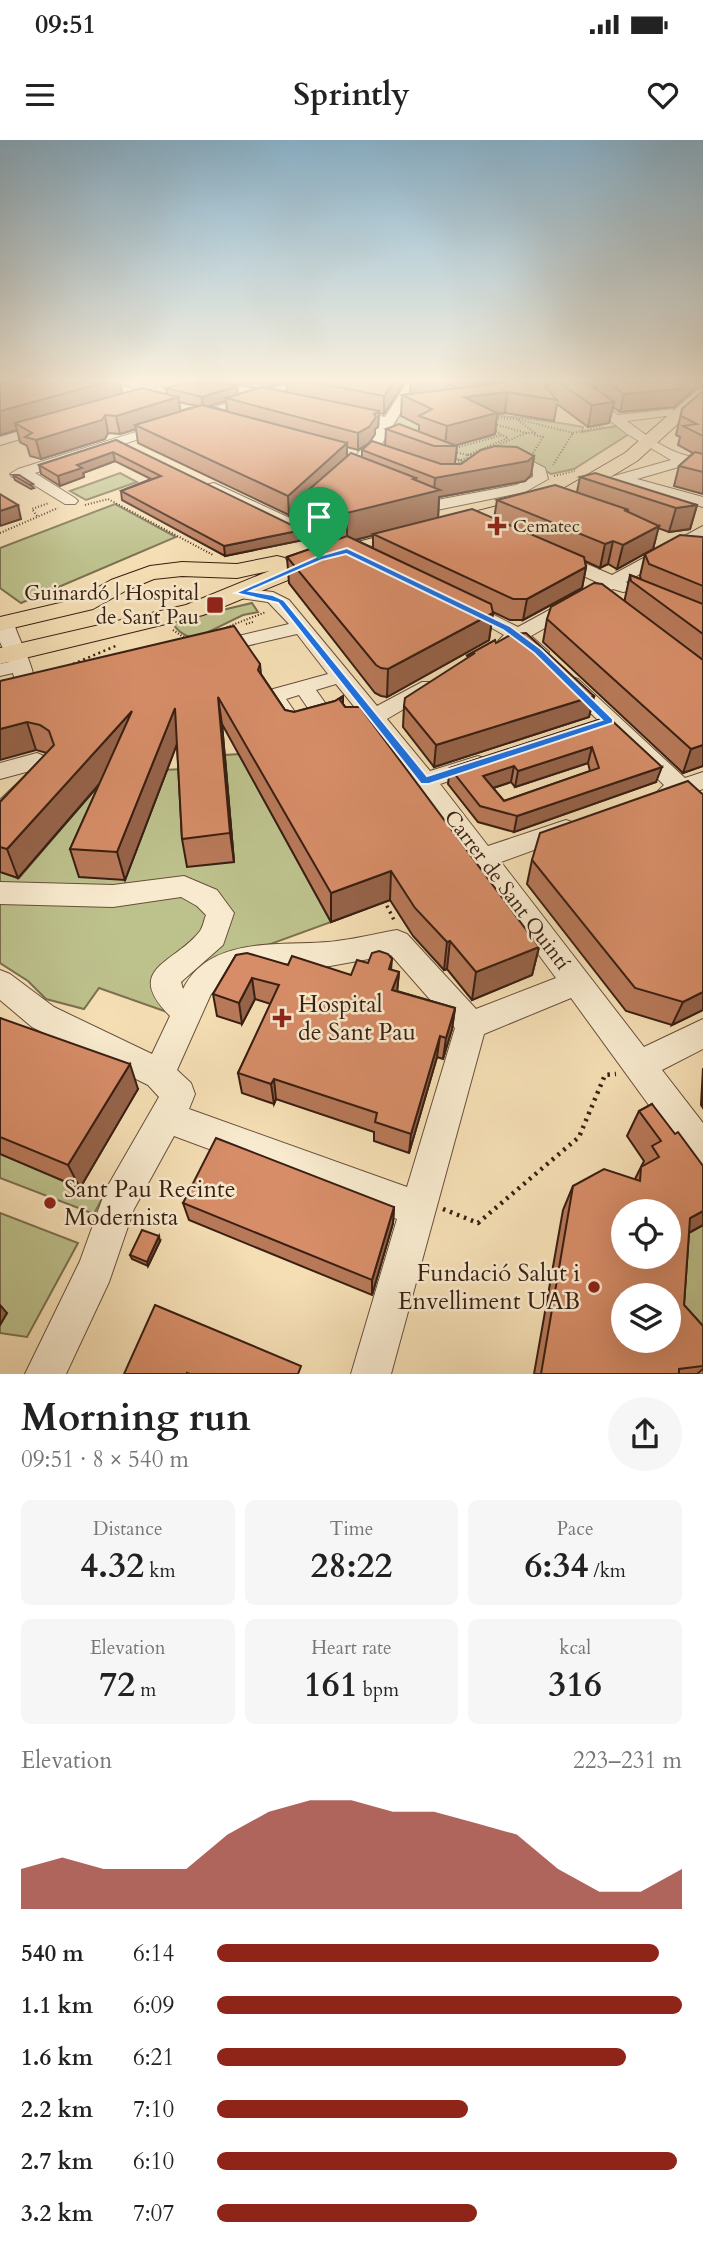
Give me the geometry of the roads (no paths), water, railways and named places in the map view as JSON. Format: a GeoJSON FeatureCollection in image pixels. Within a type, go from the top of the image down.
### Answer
{"type":"FeatureCollection","features":[{"type":"Feature","properties":{"kind":"main road"},"geometry":{"type":"LineString","coordinates":[[3,623],[85,604],[119,585],[150,573],[182,569],[246,570],[344,549],[461,518],[595,478],[631,457],[649,441]]}},
{"type":"Feature","properties":{"kind":"main road"},"geometry":{"type":"LineString","coordinates":[[461,518],[548,481],[573,500],[595,478]]}},
{"type":"Feature","properties":{"kind":"main road"},"geometry":{"type":"LineString","coordinates":[[9,661],[194,610],[344,549]]}},
{"type":"Feature","properties":{"kind":"street"},"geometry":{"type":"LineString","coordinates":[[72,502],[47,485],[20,473],[111,440]]}},
{"type":"Feature","properties":{"kind":"street"},"geometry":{"type":"LineString","coordinates":[[114,440],[138,452]]}},
{"type":"Feature","properties":{"kind":"street"},"geometry":{"type":"LineString","coordinates":[[353,475],[371,455],[379,440]]}},
{"type":"Feature","properties":{"kind":"street"},"geometry":{"type":"LineString","coordinates":[[649,441],[681,461],[703,469]]}},
{"type":"Feature","properties":{"kind":"street"},"geometry":{"type":"LineString","coordinates":[[346,452],[371,455]]}},
{"type":"Feature","properties":{"kind":"street"},"geometry":{"type":"LineString","coordinates":[[573,500],[621,478],[703,455]]}},
{"type":"Feature","properties":{"kind":"street"},"geometry":{"type":"LineString","coordinates":[[432,506],[548,481],[533,465],[511,459],[466,460]]}},
{"type":"Feature","properties":{"kind":"street"},"geometry":{"type":"LineString","coordinates":[[621,478],[703,502]]}},
{"type":"Feature","properties":{"kind":"street"},"geometry":{"type":"LineString","coordinates":[[198,480],[376,565]]}},
{"type":"Feature","properties":{"kind":"street"},"geometry":{"type":"LineString","coordinates":[[416,499],[490,530]]}},
{"type":"Feature","properties":{"kind":"street"},"geometry":{"type":"LineString","coordinates":[[292,524],[306,512]]}},
{"type":"Feature","properties":{"kind":"street"},"geometry":{"type":"LineString","coordinates":[[487,653],[606,592],[671,541],[703,531]]}},
{"type":"Feature","properties":{"kind":"street"},"geometry":{"type":"LineString","coordinates":[[671,541],[703,552]]}},
{"type":"Feature","properties":{"kind":"street"},"geometry":{"type":"LineString","coordinates":[[538,550],[606,592],[640,594]]}},
{"type":"Feature","properties":{"kind":"street","name":"Carrer de Sant Quintí"},"geometry":{"type":"LineString","coordinates":[[239,593],[279,600],[342,677],[364,722],[425,781],[578,982],[630,1069],[703,1151]]}},
{"type":"Feature","properties":{"kind":"street"},"geometry":{"type":"LineString","coordinates":[[445,598],[519,635],[610,721],[692,784],[703,809]]}},
{"type":"Feature","properties":{"kind":"street"},"geometry":{"type":"LineString","coordinates":[[0,700],[32,692],[9,661],[3,623]]}},
{"type":"Feature","properties":{"kind":"street"},"geometry":{"type":"LineString","coordinates":[[196,647],[301,627]]}},
{"type":"Feature","properties":{"kind":"street"},"geometry":{"type":"LineString","coordinates":[[304,687],[327,720],[292,731],[273,696],[304,687],[342,677]]}},
{"type":"Feature","properties":{"kind":"street"},"geometry":{"type":"LineString","coordinates":[[364,722],[440,680]]}},
{"type":"Feature","properties":{"kind":"street"},"geometry":{"type":"LineString","coordinates":[[586,729],[610,721]]}},
{"type":"Feature","properties":{"kind":"street"},"geometry":{"type":"LineString","coordinates":[[425,781],[500,757]]}},
{"type":"Feature","properties":{"kind":"street"},"geometry":{"type":"LineString","coordinates":[[0,771],[37,761],[47,767],[0,815]]}},
{"type":"Feature","properties":{"kind":"street"},"geometry":{"type":"LineString","coordinates":[[640,803],[692,784]]}},
{"type":"Feature","properties":{"kind":"street"},"geometry":{"type":"LineString","coordinates":[[484,858],[590,821]]}},
{"type":"Feature","properties":{"kind":"street"},"geometry":{"type":"LineString","coordinates":[[0,893],[113,896],[184,886],[207,898],[220,913],[213,937],[166,977],[167,993],[186,1011]]}},
{"type":"Feature","properties":{"kind":"street"},"geometry":{"type":"LineString","coordinates":[[159,1074],[200,985],[226,964],[266,957],[330,954],[397,942],[471,1025]]}},
{"type":"Feature","properties":{"kind":"street"},"geometry":{"type":"LineString","coordinates":[[471,1025],[578,982]]}},
{"type":"Feature","properties":{"kind":"street"},"geometry":{"type":"LineString","coordinates":[[0,983],[43,1017],[159,1074],[179,1094],[118,1202],[96,1269],[45,1374]]}},
{"type":"Feature","properties":{"kind":"street"},"geometry":{"type":"LineString","coordinates":[[371,1374],[429,1208],[471,1025]]}},
{"type":"Feature","properties":{"kind":"street"},"geometry":{"type":"LineString","coordinates":[[630,1069],[703,1032]]}},
{"type":"Feature","properties":{"kind":"street"},"geometry":{"type":"LineString","coordinates":[[166,1116],[429,1208]]}},
{"type":"Feature","properties":{"kind":"place","name":"Cematec"},"geometry":{"type":"Point","coordinates":[497,526]}},
{"type":"Feature","properties":{"kind":"place","name":"Guinardó | Hospital de Sant Pau"},"geometry":{"type":"Point","coordinates":[215,605]}},
{"type":"Feature","properties":{"kind":"place","name":"Hospital de Sant Pau"},"geometry":{"type":"Point","coordinates":[282,1018]}},
{"type":"Feature","properties":{"kind":"place","name":"Sant Pau Recinte Modernista"},"geometry":{"type":"Point","coordinates":[50,1203]}},
{"type":"Feature","properties":{"kind":"place","name":"Fundació Salut i Envelliment UAB"},"geometry":{"type":"Point","coordinates":[594,1287]}}]}
